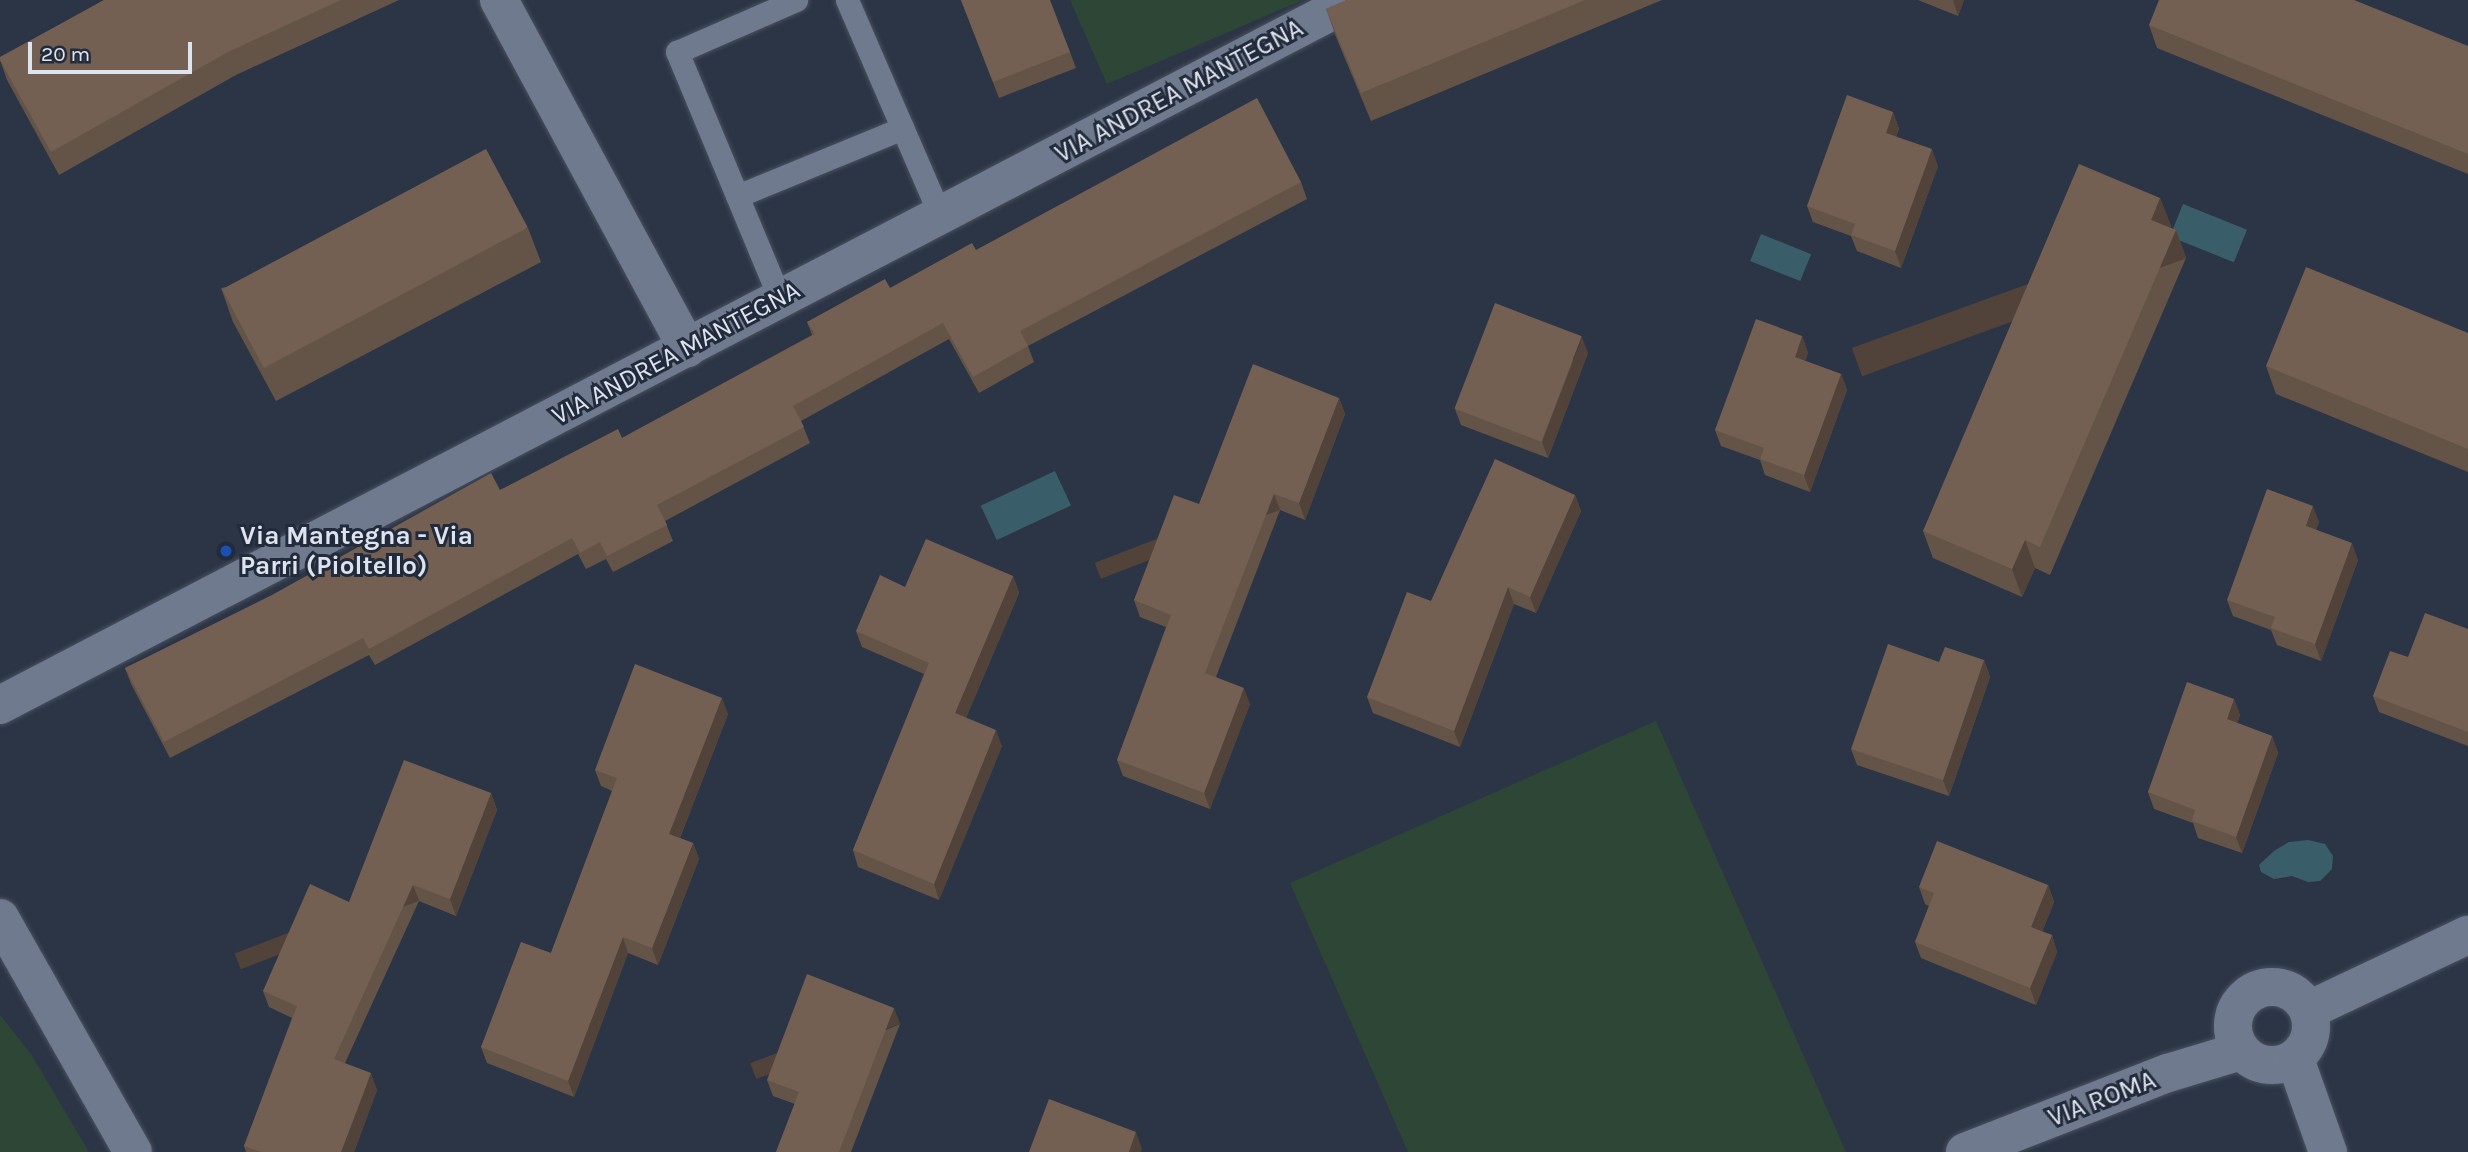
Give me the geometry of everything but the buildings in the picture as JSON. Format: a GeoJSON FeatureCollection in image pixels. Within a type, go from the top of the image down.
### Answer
{"type":"FeatureCollection","features":[{"type":"Feature","properties":{"kind":"street"},"geometry":{"type":"LineString","coordinates":[[499,0],[687,348]]}},
{"type":"Feature","properties":{"kind":"street","name":"VIA ANDREA MANTEGNA"},"geometry":{"type":"LineString","coordinates":[[0,705],[1353,0]]}},
{"type":"Feature","properties":{"kind":"street"},"geometry":{"type":"LineString","coordinates":[[0,918],[14,963],[133,1152]]}},
{"type":"Feature","properties":{"kind":"street"},"geometry":{"type":"LineString","coordinates":[[2309,1010],[2468,935]]}},
{"type":"Feature","properties":{"kind":"street"},"geometry":{"type":"LineString","coordinates":[[2284,988],[2309,1010],[2310,1038],[2295,1059],[2265,1065],[2241,1051],[2232,1021],[2252,991],[2284,988]]}},
{"type":"Feature","properties":{"kind":"street","name":"VIA ROMA"},"geometry":{"type":"LineString","coordinates":[[1965,1152],[2168,1073],[2241,1051]]}},
{"type":"Feature","properties":{"kind":"street"},"geometry":{"type":"LineString","coordinates":[[2295,1059],[2328,1152]]}},
{"type":"Feature","properties":{"kind":"lane"},"geometry":{"type":"LineString","coordinates":[[780,299],[677,52],[796,0]]}},
{"type":"Feature","properties":{"kind":"lane"},"geometry":{"type":"LineString","coordinates":[[847,0],[940,215]]}},
{"type":"Feature","properties":{"kind":"lane"},"geometry":{"type":"LineString","coordinates":[[737,196],[902,128]]}},
{"type":"Feature","properties":{"kind":"green space"},"geometry":{"type":"Polygon","coordinates":[[[1070,0],[1303,0],[1107,84],[1070,0]]]}},
{"type":"Feature","properties":{"kind":"green space"},"geometry":{"type":"Polygon","coordinates":[[[1656,721],[1846,1152],[1408,1152],[1290,883],[1656,721]]]}},
{"type":"Feature","properties":{"kind":"green space"},"geometry":{"type":"Polygon","coordinates":[[[0,1015],[31,1054],[89,1152],[0,1152],[0,1015]]]}},
{"type":"Feature","properties":{"kind":"water"},"geometry":{"type":"Polygon","coordinates":[[[2183,204],[2247,230],[2234,262],[2170,236],[2183,204]]]}},
{"type":"Feature","properties":{"kind":"water"},"geometry":{"type":"Polygon","coordinates":[[[1761,234],[1811,254],[1800,281],[1750,261],[1761,234]]]}},
{"type":"Feature","properties":{"kind":"water"},"geometry":{"type":"Polygon","coordinates":[[[1055,471],[1071,505],[997,540],[981,506],[1055,471]]]}},
{"type":"Feature","properties":{"kind":"water"},"geometry":{"type":"Polygon","coordinates":[[[2308,840],[2325,844],[2333,856],[2332,869],[2320,881],[2308,882],[2292,876],[2274,879],[2261,872],[2259,865],[2274,851],[2289,842],[2308,840]]]}},
{"type":"Feature","properties":{"kind":"place","name":"Via Mantegna - Via Parri (Pioltello)"},"geometry":{"type":"Point","coordinates":[226,551]}}]}
